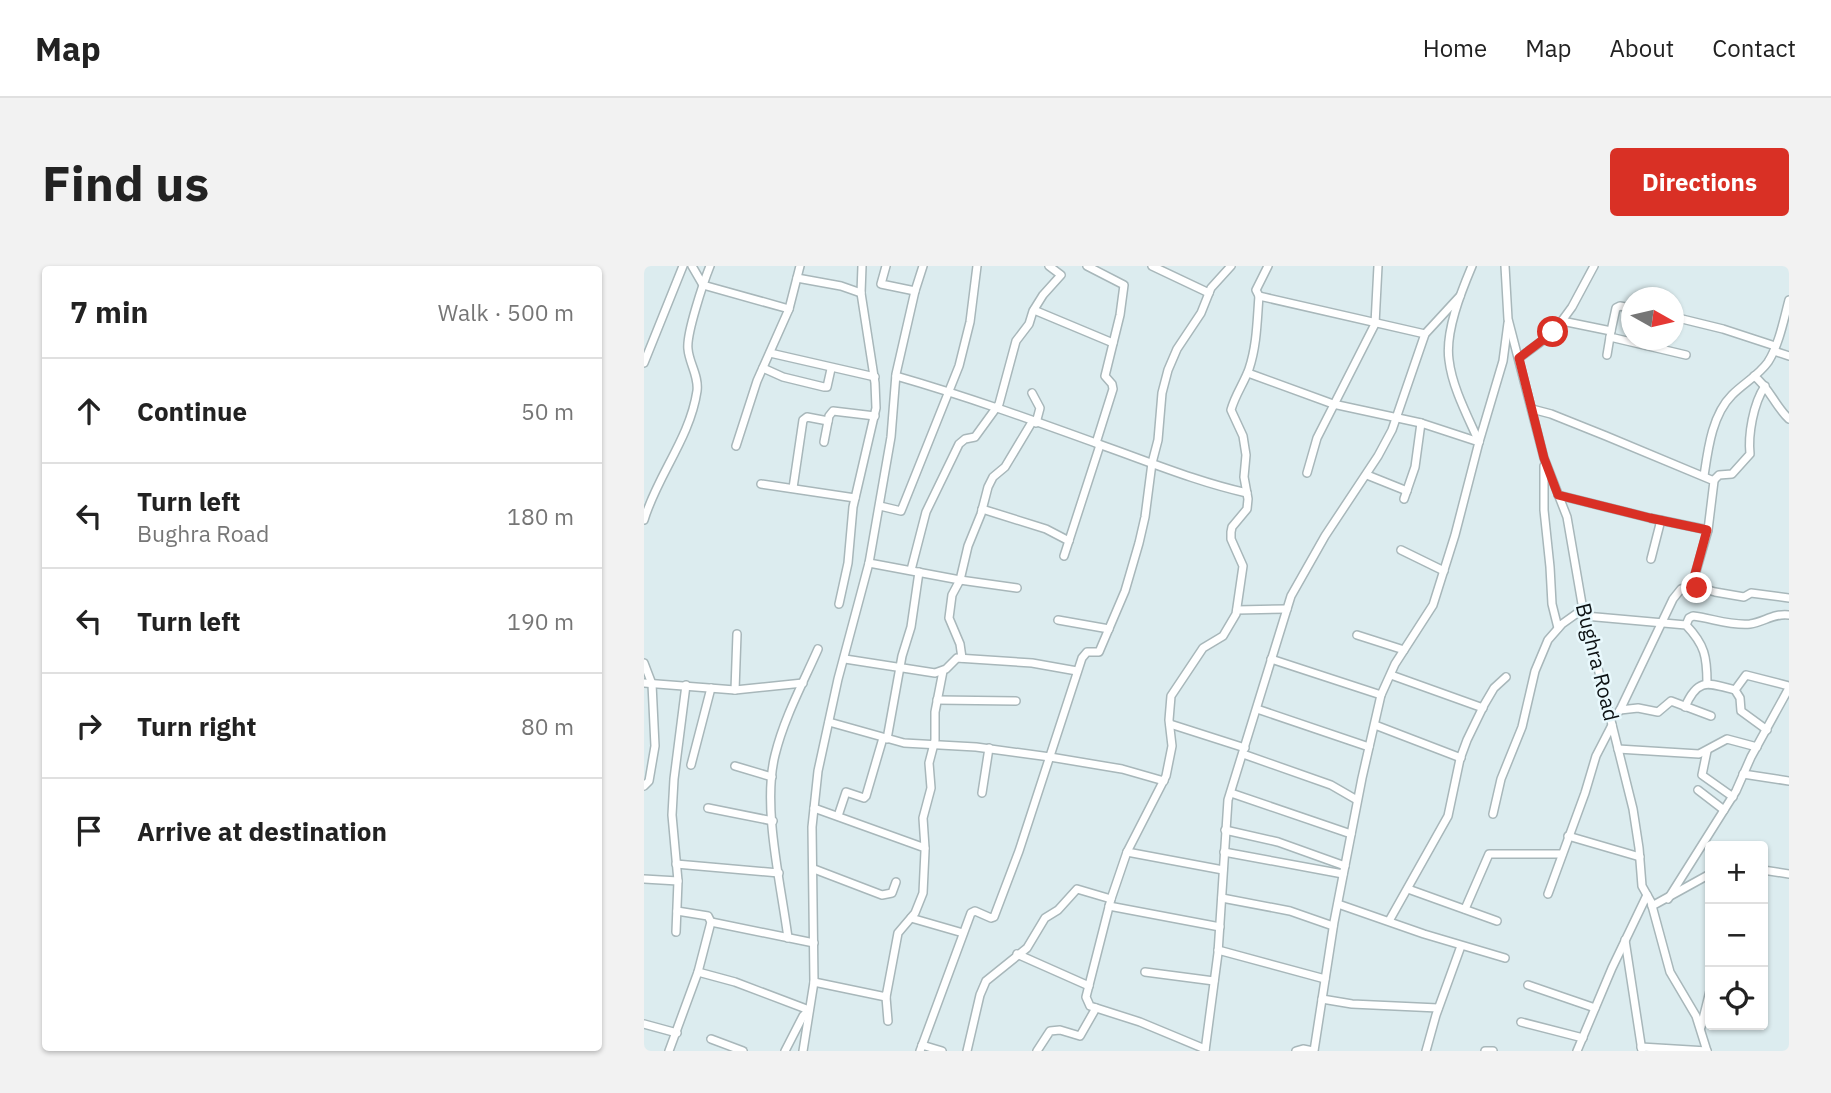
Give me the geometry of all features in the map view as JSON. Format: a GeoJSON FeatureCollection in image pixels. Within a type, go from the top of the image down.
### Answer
{"type":"FeatureCollection","features":[{"type":"Feature","properties":{"kind":"street"},"geometry":{"type":"LineString","coordinates":[[644,363],[682,266]]}},
{"type":"Feature","properties":{"kind":"street"},"geometry":{"type":"LineString","coordinates":[[692,266],[702,285],[789,309]]}},
{"type":"Feature","properties":{"kind":"street"},"geometry":{"type":"LineString","coordinates":[[644,520],[675,456],[691,412],[697,381],[687,348],[702,285],[710,266]]}},
{"type":"Feature","properties":{"kind":"street"},"geometry":{"type":"LineString","coordinates":[[736,446],[763,368],[789,309],[800,266]]}},
{"type":"Feature","properties":{"kind":"street"},"geometry":{"type":"LineString","coordinates":[[839,604],[848,563],[855,498],[875,416],[874,377],[860,293],[862,266]]}},
{"type":"Feature","properties":{"kind":"street"},"geometry":{"type":"LineString","coordinates":[[886,266],[881,284],[915,291]]}},
{"type":"Feature","properties":{"kind":"street"},"geometry":{"type":"LineString","coordinates":[[803,1051],[814,982],[812,827],[818,772],[828,722],[869,563],[891,437],[896,376],[923,266]]}},
{"type":"Feature","properties":{"kind":"street"},"geometry":{"type":"LineString","coordinates":[[880,506],[901,511],[950,391],[970,322],[977,266]]}},
{"type":"Feature","properties":{"kind":"street"},"geometry":{"type":"LineString","coordinates":[[838,816],[846,792],[864,798],[866,796],[885,739],[911,627],[915,571],[926,512],[959,444],[965,439],[975,437],[996,407],[1006,386],[1006,372],[1016,341],[1029,324],[1043,295],[1061,275],[1049,266]]}},
{"type":"Feature","properties":{"kind":"street"},"geometry":{"type":"LineString","coordinates":[[1064,556],[1112,389],[1112,384],[1105,376],[1124,285],[1087,266]]}},
{"type":"Feature","properties":{"kind":"street"},"geometry":{"type":"LineString","coordinates":[[1152,266],[1209,293]]}},
{"type":"Feature","properties":{"kind":"street"},"geometry":{"type":"LineString","coordinates":[[942,1051],[921,1048],[963,933],[973,912],[994,917],[1077,671],[1085,653],[1099,652],[1135,559],[1145,517],[1158,440],[1162,393],[1168,370],[1209,293],[1231,266]]}},
{"type":"Feature","properties":{"kind":"street"},"geometry":{"type":"LineString","coordinates":[[1268,266],[1256,289],[1259,296],[1255,346],[1248,373],[1235,395],[1231,410],[1243,436],[1246,455],[1244,477],[1247,509],[1231,532],[1231,539],[1243,566],[1237,610],[1231,626],[1223,636],[1203,648],[1171,696],[1171,753],[1164,781],[1127,852],[1110,903],[1087,1000],[1090,1006],[1140,1022],[1205,1050],[1218,950],[1225,830],[1231,793],[1287,609],[1296,584],[1367,475],[1392,430],[1425,334],[1460,296]]}},
{"type":"Feature","properties":{"kind":"street"},"geometry":{"type":"LineString","coordinates":[[1307,473],[1317,438],[1375,324],[1378,266]]}},
{"type":"Feature","properties":{"kind":"street"},"geometry":{"type":"LineString","coordinates":[[1472,266],[1460,296],[1448,361],[1479,442]]}},
{"type":"Feature","properties":{"kind":"street","name":"Bughra Road"},"geometry":{"type":"LineString","coordinates":[[1505,266],[1508,319],[1544,458],[1567,517],[1584,613],[1633,809],[1641,882],[1652,906],[1670,972],[1696,1016],[1707,1051]]}},
{"type":"Feature","properties":{"kind":"street"},"geometry":{"type":"LineString","coordinates":[[1519,358],[1550,336],[1572,307],[1594,266]]}},
{"type":"Feature","properties":{"kind":"street"},"geometry":{"type":"LineString","coordinates":[[797,278],[841,286],[860,293]]}},
{"type":"Feature","properties":{"kind":"street"},"geometry":{"type":"LineString","coordinates":[[1259,296],[1425,334]]}},
{"type":"Feature","properties":{"kind":"street"},"geometry":{"type":"LineString","coordinates":[[1704,476],[1711,436],[1724,404],[1767,364],[1789,300]]}},
{"type":"Feature","properties":{"kind":"street"},"geometry":{"type":"LineString","coordinates":[[1607,355],[1616,307],[1621,306]]}},
{"type":"Feature","properties":{"kind":"street"},"geometry":{"type":"LineString","coordinates":[[1034,310],[1113,343]]}},
{"type":"Feature","properties":{"kind":"street"},"geometry":{"type":"LineString","coordinates":[[1297,1051],[1314,1051],[1357,800],[1381,695],[1404,650],[1433,605],[1503,361],[1508,319]]}},
{"type":"Feature","properties":{"kind":"street"},"geometry":{"type":"LineString","coordinates":[[1684,319],[1723,329],[1789,356]]}},
{"type":"Feature","properties":{"kind":"street"},"geometry":{"type":"LineString","coordinates":[[1562,321],[1686,355]]}},
{"type":"Feature","properties":{"kind":"street"},"geometry":{"type":"LineString","coordinates":[[769,353],[874,377]]}},
{"type":"Feature","properties":{"kind":"street"},"geometry":{"type":"LineString","coordinates":[[763,368],[783,377],[824,387],[827,387],[831,369]]}},
{"type":"Feature","properties":{"kind":"street"},"geometry":{"type":"LineString","coordinates":[[1248,373],[1333,404],[1421,423],[1479,442]]}},
{"type":"Feature","properties":{"kind":"street"},"geometry":{"type":"LineString","coordinates":[[896,376],[950,391],[1213,485],[1247,492]]}},
{"type":"Feature","properties":{"kind":"street"},"geometry":{"type":"LineString","coordinates":[[1754,376],[1765,386],[1789,419]]}},
{"type":"Feature","properties":{"kind":"street"},"geometry":{"type":"LineString","coordinates":[[1692,585],[1707,530],[1714,480],[1719,475],[1732,474],[1750,454],[1748,444],[1765,386]]}},
{"type":"Feature","properties":{"kind":"street"},"geometry":{"type":"LineString","coordinates":[[962,658],[960,644],[949,618],[952,595],[960,580],[985,493],[993,477],[1005,467],[1034,423],[1040,408],[1032,393]]}},
{"type":"Feature","properties":{"kind":"street"},"geometry":{"type":"LineString","coordinates":[[1532,409],[1551,414],[1714,480]]}},
{"type":"Feature","properties":{"kind":"street"},"geometry":{"type":"LineString","coordinates":[[824,442],[830,413],[833,411],[875,416]]}},
{"type":"Feature","properties":{"kind":"street"},"geometry":{"type":"LineString","coordinates":[[793,488],[803,420],[807,417],[828,421]]}},
{"type":"Feature","properties":{"kind":"street"},"geometry":{"type":"LineString","coordinates":[[1367,475],[1405,495],[1415,467],[1421,423]]}},
{"type":"Feature","properties":{"kind":"street"},"geometry":{"type":"LineString","coordinates":[[1544,458],[1544,510],[1552,604],[1558,628]]}},
{"type":"Feature","properties":{"kind":"street"},"geometry":{"type":"LineString","coordinates":[[761,484],[855,498]]}},
{"type":"Feature","properties":{"kind":"street"},"geometry":{"type":"LineString","coordinates":[[1558,495],[1707,530]]}},
{"type":"Feature","properties":{"kind":"street"},"geometry":{"type":"LineString","coordinates":[[982,509],[1046,529],[1069,541]]}},
{"type":"Feature","properties":{"kind":"street"},"geometry":{"type":"LineString","coordinates":[[1651,559],[1661,520]]}},
{"type":"Feature","properties":{"kind":"street"},"geometry":{"type":"LineString","coordinates":[[1401,550],[1444,571]]}},
{"type":"Feature","properties":{"kind":"street"},"geometry":{"type":"LineString","coordinates":[[869,563],[1017,588]]}},
{"type":"Feature","properties":{"kind":"street"},"geometry":{"type":"LineString","coordinates":[[1609,715],[1617,714],[1620,710],[1679,591],[1692,585],[1744,597],[1751,593],[1789,598]]}},
{"type":"Feature","properties":{"kind":"street"},"geometry":{"type":"LineString","coordinates":[[1237,610],[1287,609]]}},
{"type":"Feature","properties":{"kind":"street"},"geometry":{"type":"LineString","coordinates":[[1493,814],[1501,779],[1522,727],[1539,662],[1548,640],[1558,628],[1584,613],[1686,625],[1703,646],[1708,670],[1707,683]]}},
{"type":"Feature","properties":{"kind":"street"},"geometry":{"type":"LineString","coordinates":[[1686,625],[1693,616],[1754,624],[1776,615],[1789,615]]}},
{"type":"Feature","properties":{"kind":"street"},"geometry":{"type":"LineString","coordinates":[[1058,620],[1109,629]]}},
{"type":"Feature","properties":{"kind":"street"},"geometry":{"type":"LineString","coordinates":[[735,690],[737,634]]}},
{"type":"Feature","properties":{"kind":"street"},"geometry":{"type":"LineString","coordinates":[[1357,635],[1404,650]]}},
{"type":"Feature","properties":{"kind":"street"},"geometry":{"type":"LineString","coordinates":[[788,938],[773,821],[772,776],[775,755],[788,718],[818,649]]}},
{"type":"Feature","properties":{"kind":"street"},"geometry":{"type":"LineString","coordinates":[[845,659],[935,673],[943,671],[957,658],[1032,663],[1077,671]]}},
{"type":"Feature","properties":{"kind":"street"},"geometry":{"type":"LineString","coordinates":[[1271,659],[1381,695]]}},
{"type":"Feature","properties":{"kind":"street"},"geometry":{"type":"LineString","coordinates":[[644,663],[653,756],[649,781],[644,786]]}},
{"type":"Feature","properties":{"kind":"street"},"geometry":{"type":"LineString","coordinates":[[888,1021],[886,997],[898,933],[919,906],[924,887],[923,818],[931,788],[929,763],[943,671]]}},
{"type":"Feature","properties":{"kind":"street"},"geometry":{"type":"LineString","coordinates":[[1391,675],[1483,708]]}},
{"type":"Feature","properties":{"kind":"street"},"geometry":{"type":"LineString","coordinates":[[1668,899],[1733,797],[1789,687],[1746,675],[1735,690]]}},
{"type":"Feature","properties":{"kind":"street"},"geometry":{"type":"LineString","coordinates":[[1389,921],[1448,817],[1461,758],[1494,688],[1506,677]]}},
{"type":"Feature","properties":{"kind":"street"},"geometry":{"type":"LineString","coordinates":[[648,683],[735,690],[803,683]]}},
{"type":"Feature","properties":{"kind":"street"},"geometry":{"type":"LineString","coordinates":[[1685,706],[1693,691],[1700,685],[1707,683],[1735,690],[1740,698],[1741,712],[1767,730]]}},
{"type":"Feature","properties":{"kind":"street"},"geometry":{"type":"LineString","coordinates":[[676,932],[678,881],[672,815],[686,685]]}},
{"type":"Feature","properties":{"kind":"street"},"geometry":{"type":"LineString","coordinates":[[691,765],[711,688]]}},
{"type":"Feature","properties":{"kind":"street"},"geometry":{"type":"LineString","coordinates":[[937,700],[1016,701]]}},
{"type":"Feature","properties":{"kind":"street"},"geometry":{"type":"LineString","coordinates":[[1620,710],[1638,708],[1658,712],[1671,701],[1711,716]]}},
{"type":"Feature","properties":{"kind":"street"},"geometry":{"type":"LineString","coordinates":[[1257,709],[1369,747]]}},
{"type":"Feature","properties":{"kind":"street"},"geometry":{"type":"LineString","coordinates":[[828,722],[904,743],[989,748],[1122,769],[1164,781]]}},
{"type":"Feature","properties":{"kind":"street"},"geometry":{"type":"LineString","coordinates":[[1170,724],[1331,785],[1357,800]]}},
{"type":"Feature","properties":{"kind":"street"},"geometry":{"type":"LineString","coordinates":[[1375,725],[1461,758]]}},
{"type":"Feature","properties":{"kind":"street"},"geometry":{"type":"LineString","coordinates":[[1548,894],[1596,756],[1612,725]]}},
{"type":"Feature","properties":{"kind":"street"},"geometry":{"type":"LineString","coordinates":[[1618,749],[1695,754],[1707,751],[1721,740],[1727,739],[1757,747]]}},
{"type":"Feature","properties":{"kind":"street"},"geometry":{"type":"LineString","coordinates":[[982,793],[989,748]]}},
{"type":"Feature","properties":{"kind":"street"},"geometry":{"type":"LineString","coordinates":[[1707,751],[1702,775],[1733,797]]}},
{"type":"Feature","properties":{"kind":"street"},"geometry":{"type":"LineString","coordinates":[[644,754],[653,756]]}},
{"type":"Feature","properties":{"kind":"street"},"geometry":{"type":"LineString","coordinates":[[735,766],[772,776]]}},
{"type":"Feature","properties":{"kind":"street"},"geometry":{"type":"LineString","coordinates":[[1743,774],[1789,781]]}},
{"type":"Feature","properties":{"kind":"street"},"geometry":{"type":"LineString","coordinates":[[1698,790],[1724,810]]}},
{"type":"Feature","properties":{"kind":"street"},"geometry":{"type":"LineString","coordinates":[[1231,793],[1351,834]]}},
{"type":"Feature","properties":{"kind":"street"},"geometry":{"type":"LineString","coordinates":[[708,808],[773,821]]}},
{"type":"Feature","properties":{"kind":"street"},"geometry":{"type":"LineString","coordinates":[[814,808],[925,848]]}},
{"type":"Feature","properties":{"kind":"street"},"geometry":{"type":"LineString","coordinates":[[1225,830],[1278,842],[1344,870]]}},
{"type":"Feature","properties":{"kind":"street"},"geometry":{"type":"LineString","coordinates":[[1568,836],[1640,857]]}},
{"type":"Feature","properties":{"kind":"street"},"geometry":{"type":"LineString","coordinates":[[1127,852],[1223,870]]}},
{"type":"Feature","properties":{"kind":"street"},"geometry":{"type":"LineString","coordinates":[[1224,852],[1344,870]]}},
{"type":"Feature","properties":{"kind":"street"},"geometry":{"type":"LineString","coordinates":[[1465,909],[1489,854],[1562,854]]}},
{"type":"Feature","properties":{"kind":"street"},"geometry":{"type":"LineString","coordinates":[[676,864],[779,873]]}},
{"type":"Feature","properties":{"kind":"street"},"geometry":{"type":"LineString","coordinates":[[814,869],[882,895],[892,893],[896,882]]}},
{"type":"Feature","properties":{"kind":"street"},"geometry":{"type":"LineString","coordinates":[[1768,871],[1789,874]]}},
{"type":"Feature","properties":{"kind":"street"},"geometry":{"type":"LineString","coordinates":[[1652,906],[1705,877]]}},
{"type":"Feature","properties":{"kind":"street"},"geometry":{"type":"LineString","coordinates":[[644,879],[678,881]]}},
{"type":"Feature","properties":{"kind":"street"},"geometry":{"type":"LineString","coordinates":[[1408,888],[1497,920]]}},
{"type":"Feature","properties":{"kind":"street"},"geometry":{"type":"LineString","coordinates":[[967,1051],[982,988],[990,976],[1032,942],[1045,918],[1058,910],[1077,889],[1110,903],[1220,927]]}},
{"type":"Feature","properties":{"kind":"street"},"geometry":{"type":"LineString","coordinates":[[1577,1051],[1647,895]]}},
{"type":"Feature","properties":{"kind":"street"},"geometry":{"type":"LineString","coordinates":[[1222,898],[1290,911],[1334,926]]}},
{"type":"Feature","properties":{"kind":"street"},"geometry":{"type":"LineString","coordinates":[[1338,904],[1461,946],[1505,958]]}},
{"type":"Feature","properties":{"kind":"street"},"geometry":{"type":"LineString","coordinates":[[669,1051],[698,972],[711,922],[708,916],[677,911]]}},
{"type":"Feature","properties":{"kind":"street"},"geometry":{"type":"LineString","coordinates":[[911,918],[963,933]]}},
{"type":"Feature","properties":{"kind":"street"},"geometry":{"type":"LineString","coordinates":[[711,922],[814,943]]}},
{"type":"Feature","properties":{"kind":"street"},"geometry":{"type":"LineString","coordinates":[[1625,939],[1641,1049],[1707,1051]]}},
{"type":"Feature","properties":{"kind":"street"},"geometry":{"type":"LineString","coordinates":[[1426,1051],[1461,946]]}},
{"type":"Feature","properties":{"kind":"street"},"geometry":{"type":"LineString","coordinates":[[1218,950],[1325,979]]}},
{"type":"Feature","properties":{"kind":"street"},"geometry":{"type":"LineString","coordinates":[[1017,954],[1089,985]]}},
{"type":"Feature","properties":{"kind":"street"},"geometry":{"type":"LineString","coordinates":[[698,972],[735,982],[809,1010]]}},
{"type":"Feature","properties":{"kind":"street"},"geometry":{"type":"LineString","coordinates":[[1145,972],[1214,981]]}},
{"type":"Feature","properties":{"kind":"street"},"geometry":{"type":"LineString","coordinates":[[814,982],[886,997]]}},
{"type":"Feature","properties":{"kind":"street"},"geometry":{"type":"LineString","coordinates":[[1528,985],[1595,1008]]}},
{"type":"Feature","properties":{"kind":"street"},"geometry":{"type":"LineString","coordinates":[[1322,999],[1352,1004],[1438,1009]]}},
{"type":"Feature","properties":{"kind":"street"},"geometry":{"type":"LineString","coordinates":[[1037,1051],[1050,1031],[1060,1030],[1080,1036],[1096,1008]]}},
{"type":"Feature","properties":{"kind":"street"},"geometry":{"type":"LineString","coordinates":[[785,1051],[803,1016],[809,1010]]}},
{"type":"Feature","properties":{"kind":"street"},"geometry":{"type":"LineString","coordinates":[[1701,1029],[1705,1012]]}},
{"type":"Feature","properties":{"kind":"street"},"geometry":{"type":"LineString","coordinates":[[1521,1021],[1583,1038]]}},
{"type":"Feature","properties":{"kind":"street"},"geometry":{"type":"LineString","coordinates":[[644,1024],[677,1032]]}},
{"type":"Feature","properties":{"kind":"street"},"geometry":{"type":"LineString","coordinates":[[711,1039],[743,1051]]}},
{"type":"Feature","properties":{"kind":"street"},"geometry":{"type":"LineString","coordinates":[[1485,1051],[1493,1051]]}},
{"type":"Feature","properties":{"kind":"route"},"geometry":{"type":"LineString","coordinates":[[1553,332],[1519,358],[1544,458],[1558,495],[1707,530],[1692,585],[1697,588]]}}]}
